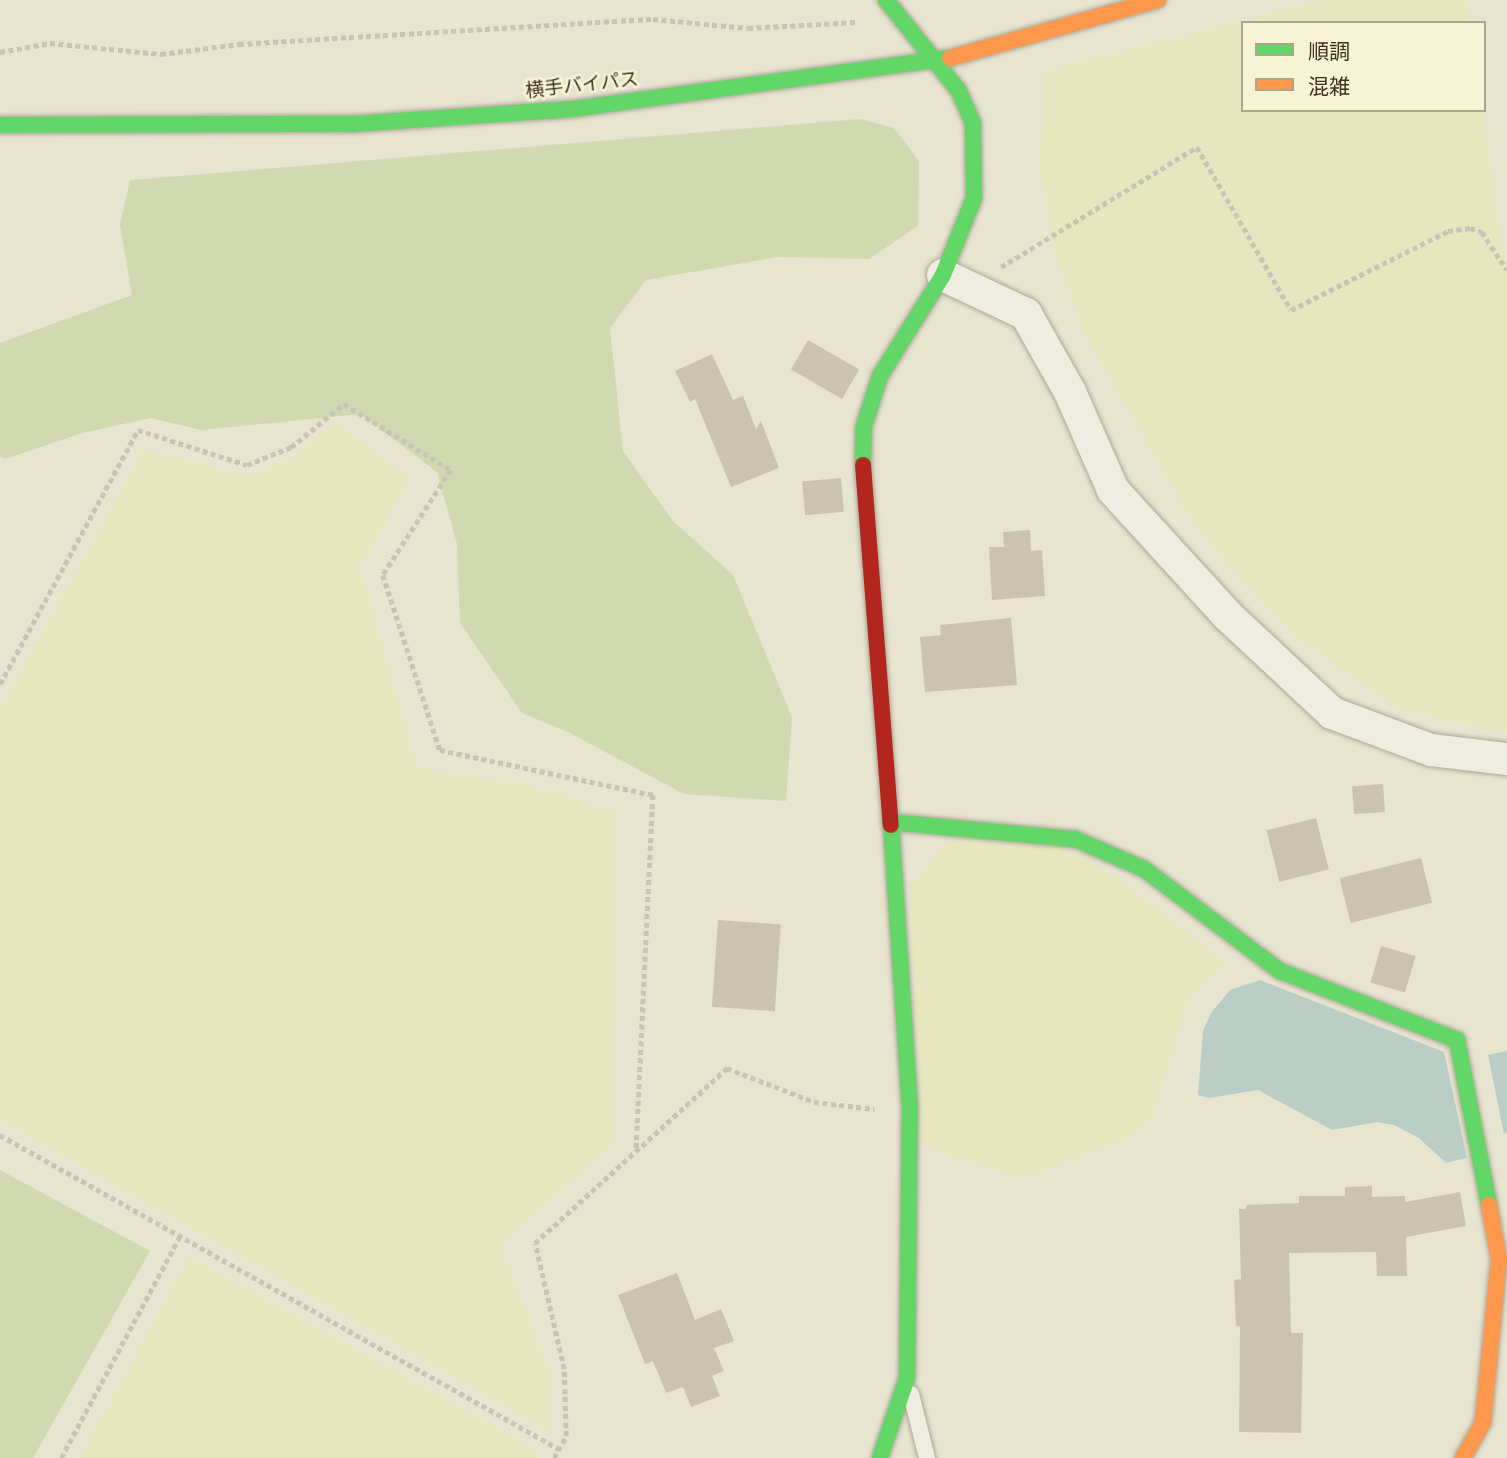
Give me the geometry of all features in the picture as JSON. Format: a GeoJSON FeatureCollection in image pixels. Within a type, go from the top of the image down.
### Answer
{"type":"FeatureCollection","features":[{"type":"Feature","properties":{"kind":"main road"},"geometry":{"type":"LineString","coordinates":[[880,1458],[907,1378],[910,1109],[863,483],[864,426],[880,376],[943,275],[974,198],[973,123],[960,90],[933,62],[886,0]]}},
{"type":"Feature","properties":{"kind":"main road","name":"横手バイパス"},"geometry":{"type":"LineString","coordinates":[[0,125],[380,122],[572,109],[933,62],[1158,0]]}},
{"type":"Feature","properties":{"kind":"main road"},"geometry":{"type":"LineString","coordinates":[[890,822],[1075,839],[1144,869],[1280,971],[1457,1040],[1499,1259],[1483,1422],[1463,1458]]}},
{"type":"Feature","properties":{"kind":"street"},"geometry":{"type":"LineString","coordinates":[[943,275],[1026,314],[1070,392],[1113,491],[1227,615],[1332,713],[1431,750],[1507,759]]}},
{"type":"Feature","properties":{"kind":"lane"},"geometry":{"type":"LineString","coordinates":[[907,1378],[927,1458]]}},
{"type":"Feature","properties":{"kind":"path"},"geometry":{"type":"LineString","coordinates":[[0,52],[50,43],[161,54],[239,44],[653,19],[748,28],[859,22],[904,25]]}},
{"type":"Feature","properties":{"kind":"path"},"geometry":{"type":"LineString","coordinates":[[972,288],[1005,264],[1197,147],[1291,310],[1448,231],[1470,228],[1482,232],[1507,270]]}},
{"type":"Feature","properties":{"kind":"path"},"geometry":{"type":"LineString","coordinates":[[0,684],[138,430],[247,465],[291,447],[344,404],[451,470],[383,575],[440,750],[653,795],[636,1151]]}},
{"type":"Feature","properties":{"kind":"path"},"geometry":{"type":"LineString","coordinates":[[554,1458],[566,1436],[564,1369],[535,1243],[727,1068],[814,1102],[855,1110],[910,1109]]}},
{"type":"Feature","properties":{"kind":"path"},"geometry":{"type":"LineString","coordinates":[[0,1135],[559,1449]]}},
{"type":"Feature","properties":{"kind":"path"},"geometry":{"type":"LineString","coordinates":[[61,1458],[180,1236]]}},
{"type":"Feature","properties":{"kind":"green space"},"geometry":{"type":"Polygon","coordinates":[[[1323,0],[1467,0],[1470,21],[1241,21],[1241,112],[1483,112],[1507,273],[1507,732],[1402,710],[1295,637],[1200,534],[1083,333],[1055,254],[1040,172],[1044,71],[1323,0]]]}},
{"type":"Feature","properties":{"kind":"green space"},"geometry":{"type":"Polygon","coordinates":[[[860,119],[894,128],[919,161],[918,226],[869,259],[778,257],[646,280],[610,328],[623,451],[673,521],[733,575],[792,717],[786,801],[684,794],[570,733],[522,713],[460,623],[457,544],[437,472],[360,414],[201,430],[151,418],[82,433],[5,459],[0,457],[0,343],[132,295],[120,225],[130,180],[860,119]]]}},
{"type":"Feature","properties":{"kind":"green space"},"geometry":{"type":"Polygon","coordinates":[[[336,422],[409,478],[360,568],[416,767],[535,787],[617,812],[614,1142],[500,1245],[550,1374],[551,1432],[0,1120],[0,709],[144,449],[250,476],[291,459],[336,422]]]}},
{"type":"Feature","properties":{"kind":"green space"},"geometry":{"type":"Polygon","coordinates":[[[948,841],[1060,847],[1109,871],[1228,963],[1208,978],[1188,1003],[1155,1107],[1147,1124],[1124,1140],[1022,1178],[922,1147],[910,886],[948,841]]]}},
{"type":"Feature","properties":{"kind":"green space"},"geometry":{"type":"Polygon","coordinates":[[[0,1170],[150,1251],[33,1458],[0,1458],[0,1170]]]}},
{"type":"Feature","properties":{"kind":"green space"},"geometry":{"type":"Polygon","coordinates":[[[189,1257],[537,1450],[539,1458],[79,1458],[189,1257]]]}},
{"type":"Feature","properties":{"kind":"shaded area"},"geometry":{"type":"Polygon","coordinates":[[[1260,980],[1444,1052],[1467,1158],[1446,1163],[1419,1138],[1394,1125],[1377,1122],[1332,1130],[1258,1090],[1209,1098],[1198,1095],[1203,1031],[1211,1013],[1230,990],[1260,980]]]}},
{"type":"Feature","properties":{"kind":"shaded area"},"geometry":{"type":"Polygon","coordinates":[[[1507,1051],[1507,1132],[1504,1134],[1488,1055],[1507,1051]]]}},
{"type":"Feature","properties":{"kind":"building"},"geometry":{"type":"Polygon","coordinates":[[[808,340],[859,369],[842,399],[791,369],[808,340]]]}},
{"type":"Feature","properties":{"kind":"building"},"geometry":{"type":"Polygon","coordinates":[[[712,354],[733,400],[743,396],[756,429],[761,421],[779,468],[731,487],[695,399],[690,402],[675,371],[712,354]]]}},
{"type":"Feature","properties":{"kind":"building"},"geometry":{"type":"Polygon","coordinates":[[[841,478],[844,512],[805,515],[802,481],[841,478]]]}},
{"type":"Feature","properties":{"kind":"building"},"geometry":{"type":"Polygon","coordinates":[[[1030,530],[1031,551],[1042,550],[1045,596],[992,600],[989,547],[1004,547],[1003,532],[1030,530]]]}},
{"type":"Feature","properties":{"kind":"building"},"geometry":{"type":"Polygon","coordinates":[[[1011,618],[1017,685],[925,692],[920,637],[941,635],[940,625],[1011,618]]]}},
{"type":"Feature","properties":{"kind":"building"},"geometry":{"type":"Polygon","coordinates":[[[1383,784],[1385,812],[1354,814],[1352,786],[1383,784]]]}},
{"type":"Feature","properties":{"kind":"building"},"geometry":{"type":"Polygon","coordinates":[[[1316,818],[1329,869],[1279,882],[1267,830],[1316,818]]]}},
{"type":"Feature","properties":{"kind":"building"},"geometry":{"type":"Polygon","coordinates":[[[1421,858],[1432,903],[1351,923],[1339,878],[1421,858]]]}},
{"type":"Feature","properties":{"kind":"building"},"geometry":{"type":"Polygon","coordinates":[[[718,920],[781,924],[775,1011],[712,1007],[718,920]]]}},
{"type":"Feature","properties":{"kind":"building"},"geometry":{"type":"Polygon","coordinates":[[[1381,946],[1416,956],[1405,992],[1371,983],[1381,946]]]}},
{"type":"Feature","properties":{"kind":"building"},"geometry":{"type":"Polygon","coordinates":[[[1372,1186],[1372,1197],[1405,1196],[1405,1202],[1460,1192],[1466,1226],[1406,1237],[1407,1276],[1377,1276],[1376,1252],[1289,1253],[1291,1333],[1303,1333],[1301,1433],[1239,1432],[1240,1326],[1236,1326],[1234,1280],[1241,1279],[1239,1209],[1246,1209],[1246,1205],[1299,1203],[1299,1196],[1345,1196],[1345,1187],[1372,1186]]]}},
{"type":"Feature","properties":{"kind":"building"},"geometry":{"type":"Polygon","coordinates":[[[677,1273],[695,1320],[721,1309],[734,1341],[714,1348],[724,1371],[712,1376],[720,1396],[691,1407],[683,1387],[666,1393],[653,1361],[645,1364],[618,1295],[677,1273]]]}},
{"type":"Feature","properties":{"kind":"traffic: fast"},"geometry":{"type":"LineString","coordinates":[[863,465],[864,426],[880,376],[943,275],[974,198],[973,123],[959,91],[886,0]]}},
{"type":"Feature","properties":{"kind":"traffic: fast"},"geometry":{"type":"LineString","coordinates":[[0,125],[353,124],[572,109],[950,58]]}},
{"type":"Feature","properties":{"kind":"traffic: fast"},"geometry":{"type":"LineString","coordinates":[[890,822],[1075,839],[1144,869],[1280,971],[1457,1040],[1489,1205]]}},
{"type":"Feature","properties":{"kind":"traffic: fast"},"geometry":{"type":"LineString","coordinates":[[880,1458],[907,1378],[910,1109],[891,825]]}},
{"type":"Feature","properties":{"kind":"traffic: slow"},"geometry":{"type":"LineString","coordinates":[[950,58],[1158,0]]}},
{"type":"Feature","properties":{"kind":"traffic: slow"},"geometry":{"type":"LineString","coordinates":[[1463,1458],[1483,1422],[1499,1259],[1489,1205]]}},
{"type":"Feature","properties":{"kind":"traffic: jam"},"geometry":{"type":"LineString","coordinates":[[863,465],[891,825]]}}]}
